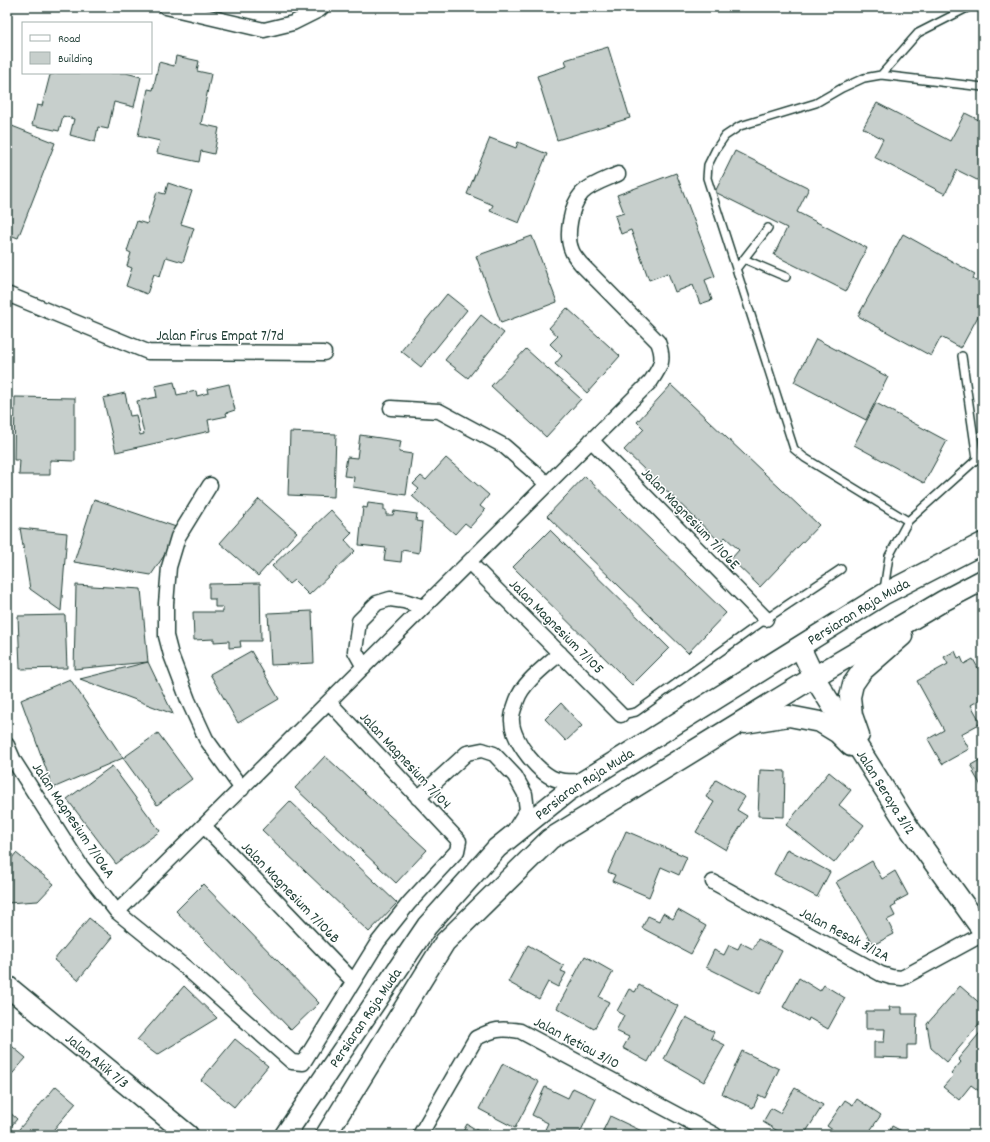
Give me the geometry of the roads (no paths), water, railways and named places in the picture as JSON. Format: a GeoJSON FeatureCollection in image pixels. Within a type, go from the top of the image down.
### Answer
{"type":"FeatureCollection","features":[{"type":"Feature","properties":{"kind":"main road","name":"Persiaran Raja Muda"},"geometry":{"type":"LineString","coordinates":[[285,1135],[427,926],[497,848],[568,791],[884,594],[983,543]]}},
{"type":"Feature","properties":{"kind":"main road","name":"Persiaran Raja Muda"},"geometry":{"type":"LineString","coordinates":[[326,1135],[445,942],[550,839],[814,676],[943,601],[983,580]]}},
{"type":"Feature","properties":{"kind":"main road"},"geometry":{"type":"LineString","coordinates":[[868,763],[852,715],[850,697],[853,684],[862,671],[943,601]]}},
{"type":"Feature","properties":{"kind":"main road","name":"Jalan Seraya 3/12"},"geometry":{"type":"LineString","coordinates":[[800,647],[814,676],[909,828],[983,932]]}},
{"type":"Feature","properties":{"kind":"main road"},"geometry":{"type":"LineString","coordinates":[[735,725],[789,716],[820,722],[838,733],[868,763]]}},
{"type":"Feature","properties":{"kind":"main road","name":"Jalan Akik 7/3"},"geometry":{"type":"LineString","coordinates":[[7,986],[188,1135]]}},
{"type":"Feature","properties":{"kind":"street"},"geometry":{"type":"LineString","coordinates":[[166,7],[264,30],[294,23],[322,7]]}},
{"type":"Feature","properties":{"kind":"street"},"geometry":{"type":"LineString","coordinates":[[117,912],[651,381],[661,366],[662,352],[658,342],[581,264],[572,252],[570,244],[569,230],[575,204],[583,192],[597,183],[618,174]]}},
{"type":"Feature","properties":{"kind":"street","name":"Jalan Firus Empat 7/7d"},"geometry":{"type":"LineString","coordinates":[[7,294],[148,352],[324,353]]}},
{"type":"Feature","properties":{"kind":"street"},"geometry":{"type":"LineString","coordinates":[[391,408],[439,411],[504,446],[547,484]]}},
{"type":"Feature","properties":{"kind":"street","name":"Jalan Magnesium 7/106E"},"geometry":{"type":"LineString","coordinates":[[591,440],[766,619]]}},
{"type":"Feature","properties":{"kind":"street"},"geometry":{"type":"LineString","coordinates":[[210,485],[178,537],[169,567],[166,604],[166,636],[171,656],[188,700],[206,739],[242,789]]}},
{"type":"Feature","properties":{"kind":"street","name":"Jalan Magnesium 7/105"},"geometry":{"type":"LineString","coordinates":[[469,562],[621,715]]}},
{"type":"Feature","properties":{"kind":"street"},"geometry":{"type":"LineString","coordinates":[[364,667],[355,651],[359,621],[377,603],[390,599],[404,601],[424,607]]}},
{"type":"Feature","properties":{"kind":"street"},"geometry":{"type":"LineString","coordinates":[[560,654],[528,683],[517,699],[512,720],[516,738],[540,770],[558,780],[584,781]]}},
{"type":"Feature","properties":{"kind":"street","name":"Jalan Magnesium 7/104"},"geometry":{"type":"LineString","coordinates":[[329,702],[459,841],[458,851],[409,903],[378,942],[353,981]]}},
{"type":"Feature","properties":{"kind":"street","name":"Jalan Magnesium 7/106A"},"geometry":{"type":"LineString","coordinates":[[7,745],[14,762],[81,866],[117,912],[185,967],[292,1062],[303,1062],[353,981]]}},
{"type":"Feature","properties":{"kind":"street"},"geometry":{"type":"LineString","coordinates":[[418,798],[467,753],[482,750],[494,754],[515,776],[525,794],[527,810],[510,838]]}},
{"type":"Feature","properties":{"kind":"street","name":"Jalan Magnesium 7/106B"},"geometry":{"type":"LineString","coordinates":[[204,826],[353,981]]}},
{"type":"Feature","properties":{"kind":"street","name":"Jalan Resak 3/12A"},"geometry":{"type":"LineString","coordinates":[[713,882],[891,978],[902,978],[983,932]]}},
{"type":"Feature","properties":{"kind":"street","name":"Jalan Ketiau 3/10"},"geometry":{"type":"LineString","coordinates":[[420,1135],[476,1038],[490,1031],[502,1028],[520,1031],[715,1135]]}},
{"type":"Feature","properties":{"kind":"lane"},"geometry":{"type":"LineString","coordinates":[[881,75],[918,33],[969,7]]}},
{"type":"Feature","properties":{"kind":"lane"},"geometry":{"type":"LineString","coordinates":[[908,521],[805,458],[794,449],[707,178],[708,165],[725,136],[740,126],[816,103],[842,88],[864,78],[881,75],[983,88]]}},
{"type":"Feature","properties":{"kind":"lane"},"geometry":{"type":"LineString","coordinates":[[736,269],[768,228]]}},
{"type":"Feature","properties":{"kind":"lane"},"geometry":{"type":"LineString","coordinates":[[744,259],[786,277]]}},
{"type":"Feature","properties":{"kind":"lane"},"geometry":{"type":"LineString","coordinates":[[884,594],[890,556],[908,521],[980,458],[962,356]]}},
{"type":"Feature","properties":{"kind":"lane"},"geometry":{"type":"LineString","coordinates":[[621,715],[636,712],[766,619],[841,569]]}}]}
